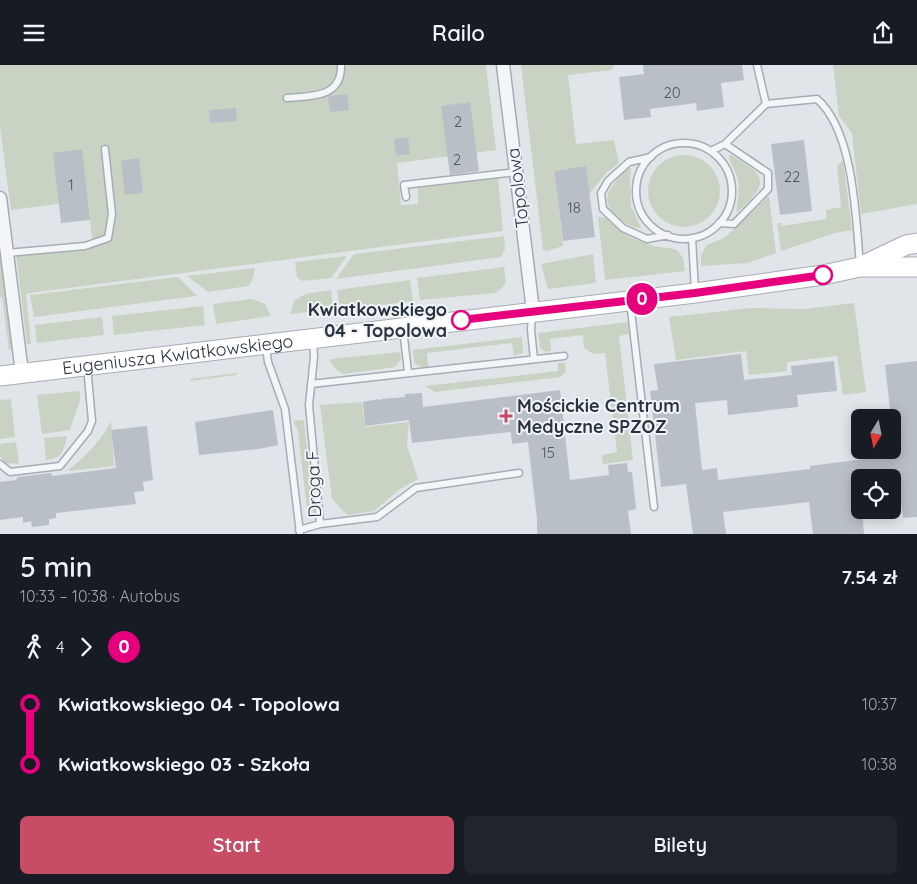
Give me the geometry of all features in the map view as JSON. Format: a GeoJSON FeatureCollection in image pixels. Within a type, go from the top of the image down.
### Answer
{"type":"FeatureCollection","features":[{"type":"Feature","properties":{"kind":"main road","name":"Eugeniusza Kwiatkowskiego"},"geometry":{"type":"LineString","coordinates":[[860,267],[906,245],[917,243]]}},
{"type":"Feature","properties":{"kind":"main road","name":"Eugeniusza Kwiatkowskiego"},"geometry":{"type":"LineString","coordinates":[[0,376],[695,293],[823,275],[860,267],[917,267]]}},
{"type":"Feature","properties":{"kind":"street","name":"Topolowa"},"geometry":{"type":"LineString","coordinates":[[503,65],[533,311]]}},
{"type":"Feature","properties":{"kind":"street"},"geometry":{"type":"LineString","coordinates":[[0,198],[22,373]]}},
{"type":"Feature","properties":{"kind":"lane"},"geometry":{"type":"LineString","coordinates":[[287,98],[318,95],[326,92],[336,85],[340,79],[341,65]]}},
{"type":"Feature","properties":{"kind":"lane"},"geometry":{"type":"LineString","coordinates":[[757,65],[766,104]]}},
{"type":"Feature","properties":{"kind":"lane"},"geometry":{"type":"LineString","coordinates":[[711,151],[725,144],[766,104],[817,99],[833,117],[849,161],[860,267]]}},
{"type":"Feature","properties":{"kind":"lane"},"geometry":{"type":"LineString","coordinates":[[692,144],[711,151],[724,163],[732,186],[731,200],[726,214],[711,230],[692,238],[668,235],[654,228],[647,221],[638,203],[636,192],[637,180],[641,169],[651,157],[669,145],[692,144]]}},
{"type":"Feature","properties":{"kind":"lane"},"geometry":{"type":"LineString","coordinates":[[719,223],[734,224],[768,189],[768,173],[725,144]]}},
{"type":"Feature","properties":{"kind":"lane"},"geometry":{"type":"LineString","coordinates":[[6,253],[85,246],[108,238],[112,214],[105,149]]}},
{"type":"Feature","properties":{"kind":"lane"},"geometry":{"type":"LineString","coordinates":[[651,157],[629,162],[608,181],[601,193],[603,209],[623,228],[647,239],[668,235]]}},
{"type":"Feature","properties":{"kind":"lane"},"geometry":{"type":"LineString","coordinates":[[406,197],[404,185],[516,172]]}},
{"type":"Feature","properties":{"kind":"lane"},"geometry":{"type":"LineString","coordinates":[[692,238],[695,293]]}},
{"type":"Feature","properties":{"kind":"lane"},"geometry":{"type":"LineString","coordinates":[[630,300],[654,507]]}},
{"type":"Feature","properties":{"kind":"lane"},"geometry":{"type":"LineString","coordinates":[[533,311],[531,330],[534,359]]}},
{"type":"Feature","properties":{"kind":"lane"},"geometry":{"type":"LineString","coordinates":[[402,327],[408,372]]}},
{"type":"Feature","properties":{"kind":"lane","name":"Droga F"},"geometry":{"type":"LineString","coordinates":[[266,344],[268,362],[285,409],[300,532],[320,525],[309,405],[314,357],[313,339]]}},
{"type":"Feature","properties":{"kind":"lane"},"geometry":{"type":"LineString","coordinates":[[311,384],[564,356]]}},
{"type":"Feature","properties":{"kind":"lane"},"geometry":{"type":"LineString","coordinates":[[0,464],[10,472],[60,466],[88,431],[92,421],[87,365]]}},
{"type":"Feature","properties":{"kind":"lane"},"geometry":{"type":"LineString","coordinates":[[320,525],[377,517],[416,487],[519,473]]}},
{"type":"Feature","properties":{"kind":"green space"},"geometry":{"type":"Polygon","coordinates":[[[0,65],[486,65],[496,150],[397,163],[401,205],[418,204],[418,188],[498,178],[503,231],[30,293],[26,294],[31,344],[27,344],[16,254],[93,248],[88,200],[11,210],[0,127],[0,65]]]}},
{"type":"Feature","properties":{"kind":"green space"},"geometry":{"type":"Polygon","coordinates":[[[521,65],[614,65],[612,70],[568,75],[576,144],[614,140],[619,163],[606,173],[589,194],[586,167],[554,171],[563,246],[547,251],[543,250],[521,65]]]}},
{"type":"Feature","properties":{"kind":"green space"},"geometry":{"type":"Polygon","coordinates":[[[833,65],[917,65],[917,204],[861,214],[852,133],[839,116],[833,65]]]}},
{"type":"Feature","properties":{"kind":"green space"},"geometry":{"type":"Polygon","coordinates":[[[729,154],[751,168],[760,180],[755,194],[736,213],[739,184],[729,154]]]}},
{"type":"Feature","properties":{"kind":"green space"},"geometry":{"type":"Polygon","coordinates":[[[684,155],[704,161],[714,171],[720,191],[714,211],[704,221],[684,227],[664,221],[654,211],[648,191],[654,171],[664,161],[684,155]]]}},
{"type":"Feature","properties":{"kind":"green space"},"geometry":{"type":"Polygon","coordinates":[[[843,160],[852,230],[835,233],[781,251],[777,223],[781,223],[782,226],[826,219],[826,210],[841,207],[837,166],[843,160]]]}},
{"type":"Feature","properties":{"kind":"green space"},"geometry":{"type":"Polygon","coordinates":[[[631,168],[631,206],[641,228],[623,222],[613,212],[607,200],[614,183],[624,171],[631,168]]]}},
{"type":"Feature","properties":{"kind":"green space"},"geometry":{"type":"Polygon","coordinates":[[[769,196],[776,253],[747,263],[701,266],[701,255],[707,245],[724,238],[769,196]]]}},
{"type":"Feature","properties":{"kind":"green space"},"geometry":{"type":"Polygon","coordinates":[[[598,217],[606,218],[619,230],[632,238],[654,246],[678,251],[683,258],[685,271],[605,280],[598,217]]]}},
{"type":"Feature","properties":{"kind":"green space"},"geometry":{"type":"Polygon","coordinates":[[[504,236],[505,249],[501,257],[336,279],[354,254],[504,236]]]}},
{"type":"Feature","properties":{"kind":"green space"},"geometry":{"type":"Polygon","coordinates":[[[0,250],[12,349],[9,350],[2,297],[0,297],[0,250]]]}},
{"type":"Feature","properties":{"kind":"green space"},"geometry":{"type":"Polygon","coordinates":[[[593,254],[596,283],[548,289],[541,264],[593,254]]]}},
{"type":"Feature","properties":{"kind":"green space"},"geometry":{"type":"Polygon","coordinates":[[[347,256],[331,278],[302,281],[297,277],[295,262],[347,256]]]}},
{"type":"Feature","properties":{"kind":"green space"},"geometry":{"type":"Polygon","coordinates":[[[504,267],[506,282],[495,293],[420,300],[417,278],[504,267]]]}},
{"type":"Feature","properties":{"kind":"green space"},"geometry":{"type":"Polygon","coordinates":[[[255,268],[252,281],[248,286],[208,292],[187,276],[255,268]]]}},
{"type":"Feature","properties":{"kind":"green space"},"geometry":{"type":"Polygon","coordinates":[[[178,277],[197,296],[34,317],[30,295],[178,277]]]}},
{"type":"Feature","properties":{"kind":"green space"},"geometry":{"type":"Polygon","coordinates":[[[410,280],[413,301],[340,310],[337,290],[410,280]]]}},
{"type":"Feature","properties":{"kind":"green space"},"geometry":{"type":"Polygon","coordinates":[[[331,290],[333,309],[290,314],[294,301],[305,294],[331,290]]]}},
{"type":"Feature","properties":{"kind":"green space"},"geometry":{"type":"Polygon","coordinates":[[[252,299],[265,304],[271,316],[216,324],[213,304],[252,299]]]}},
{"type":"Feature","properties":{"kind":"green space"},"geometry":{"type":"Polygon","coordinates":[[[854,303],[866,392],[843,395],[837,356],[787,362],[787,371],[749,375],[746,351],[676,360],[669,317],[751,308],[805,309],[854,303]]]}},
{"type":"Feature","properties":{"kind":"green space"},"geometry":{"type":"Polygon","coordinates":[[[203,306],[205,325],[114,335],[112,316],[203,306]]]}},
{"type":"Feature","properties":{"kind":"green space"},"geometry":{"type":"Polygon","coordinates":[[[102,317],[104,335],[37,343],[35,325],[102,317]]]}},
{"type":"Feature","properties":{"kind":"green space"},"geometry":{"type":"Polygon","coordinates":[[[627,322],[629,334],[619,336],[633,460],[603,464],[602,455],[617,452],[605,353],[593,354],[584,348],[583,335],[550,339],[551,351],[546,352],[540,348],[538,333],[627,322]]]}},
{"type":"Feature","properties":{"kind":"green space"},"geometry":{"type":"Polygon","coordinates":[[[522,337],[523,353],[514,356],[512,343],[427,353],[428,367],[422,367],[414,363],[413,350],[522,337]]]}},
{"type":"Feature","properties":{"kind":"green space"},"geometry":{"type":"Polygon","coordinates":[[[400,352],[401,359],[395,367],[343,374],[336,370],[330,361],[331,359],[400,352]]]}},
{"type":"Feature","properties":{"kind":"green space"},"geometry":{"type":"Polygon","coordinates":[[[558,363],[565,363],[566,371],[561,377],[435,392],[425,386],[558,371],[558,363]]]}},
{"type":"Feature","properties":{"kind":"green space"},"geometry":{"type":"Polygon","coordinates":[[[237,373],[237,375],[190,381],[190,379],[237,373]]]}},
{"type":"Feature","properties":{"kind":"green space"},"geometry":{"type":"Polygon","coordinates":[[[80,391],[80,400],[70,430],[42,434],[37,395],[80,391]]]}},
{"type":"Feature","properties":{"kind":"green space"},"geometry":{"type":"Polygon","coordinates":[[[11,399],[15,437],[0,439],[0,400],[11,399]]]}},
{"type":"Feature","properties":{"kind":"green space"},"geometry":{"type":"Polygon","coordinates":[[[362,402],[365,427],[409,422],[407,445],[418,479],[400,489],[374,511],[347,515],[332,499],[320,405],[362,402]]]}},
{"type":"Feature","properties":{"kind":"green space"},"geometry":{"type":"Polygon","coordinates":[[[304,420],[313,506],[312,514],[308,513],[307,510],[298,431],[293,421],[304,420]]]}},
{"type":"Feature","properties":{"kind":"green space"},"geometry":{"type":"Polygon","coordinates":[[[111,421],[114,466],[68,470],[92,448],[111,421]]]}},
{"type":"Feature","properties":{"kind":"green space"},"geometry":{"type":"Polygon","coordinates":[[[67,436],[65,446],[59,456],[46,460],[44,438],[67,436]]]}},
{"type":"Feature","properties":{"kind":"green space"},"geometry":{"type":"Polygon","coordinates":[[[16,442],[19,464],[5,463],[0,456],[0,444],[16,442]]]}},
{"type":"Feature","properties":{"kind":"building"},"geometry":{"type":"Polygon","coordinates":[[[643,65],[742,65],[744,80],[721,83],[724,107],[697,111],[696,103],[650,109],[651,117],[624,120],[619,77],[644,74],[643,65]]]}},
{"type":"Feature","properties":{"kind":"building"},"geometry":{"type":"Polygon","coordinates":[[[347,94],[349,110],[330,112],[328,96],[347,94]]]}},
{"type":"Feature","properties":{"kind":"building"},"geometry":{"type":"Polygon","coordinates":[[[470,102],[479,171],[450,175],[441,106],[470,102]]]}},
{"type":"Feature","properties":{"kind":"building"},"geometry":{"type":"Polygon","coordinates":[[[236,108],[237,121],[210,123],[209,110],[236,108]]]}},
{"type":"Feature","properties":{"kind":"building"},"geometry":{"type":"Polygon","coordinates":[[[408,137],[410,154],[396,156],[394,139],[408,137]]]}},
{"type":"Feature","properties":{"kind":"building"},"geometry":{"type":"Polygon","coordinates":[[[804,140],[812,211],[780,215],[771,144],[804,140]]]}},
{"type":"Feature","properties":{"kind":"building"},"geometry":{"type":"Polygon","coordinates":[[[82,149],[90,220],[61,223],[53,153],[82,149]]]}},
{"type":"Feature","properties":{"kind":"building"},"geometry":{"type":"Polygon","coordinates":[[[139,158],[143,193],[125,195],[121,161],[139,158]]]}},
{"type":"Feature","properties":{"kind":"building"},"geometry":{"type":"Polygon","coordinates":[[[586,166],[595,237],[563,241],[554,171],[586,166]]]}},
{"type":"Feature","properties":{"kind":"building"},"geometry":{"type":"Polygon","coordinates":[[[741,354],[744,380],[792,375],[791,366],[834,361],[837,391],[797,395],[798,407],[728,415],[727,400],[695,403],[702,470],[717,468],[718,480],[810,469],[810,466],[864,459],[901,459],[901,409],[890,409],[885,365],[917,361],[917,517],[903,518],[901,469],[851,469],[851,519],[863,519],[864,534],[813,534],[809,502],[723,512],[726,534],[693,534],[686,484],[661,487],[650,391],[658,390],[654,364],[741,354]]]}},
{"type":"Feature","properties":{"kind":"building"},"geometry":{"type":"Polygon","coordinates":[[[560,390],[570,480],[609,475],[608,465],[627,463],[628,472],[632,472],[636,509],[628,511],[631,534],[537,534],[528,442],[512,444],[511,432],[412,443],[409,420],[365,426],[363,402],[405,397],[405,394],[422,393],[423,407],[560,390]]]}},
{"type":"Feature","properties":{"kind":"building"},"geometry":{"type":"Polygon","coordinates":[[[273,410],[278,445],[259,449],[199,455],[195,422],[273,410]]]}},
{"type":"Feature","properties":{"kind":"building"},"geometry":{"type":"Polygon","coordinates":[[[147,426],[153,480],[143,482],[144,491],[134,492],[136,504],[56,513],[56,518],[49,519],[49,525],[32,527],[31,521],[23,523],[23,517],[0,520],[0,482],[16,480],[18,477],[51,473],[52,476],[116,468],[111,430],[147,426]]]}},
{"type":"Feature","properties":{"kind":"bus line","name":"0"},"geometry":{"type":"LineString","coordinates":[[461,320],[695,293],[823,275]]}},
{"type":"Feature","properties":{"kind":"place","name":"Kwiatkowskiego 04 - Topolowa"},"geometry":{"type":"Point","coordinates":[461,320]}},
{"type":"Feature","properties":{"kind":"place","name":"Mościckie Centrum Medyczne SPZOZ"},"geometry":{"type":"Point","coordinates":[506,416]}}]}
